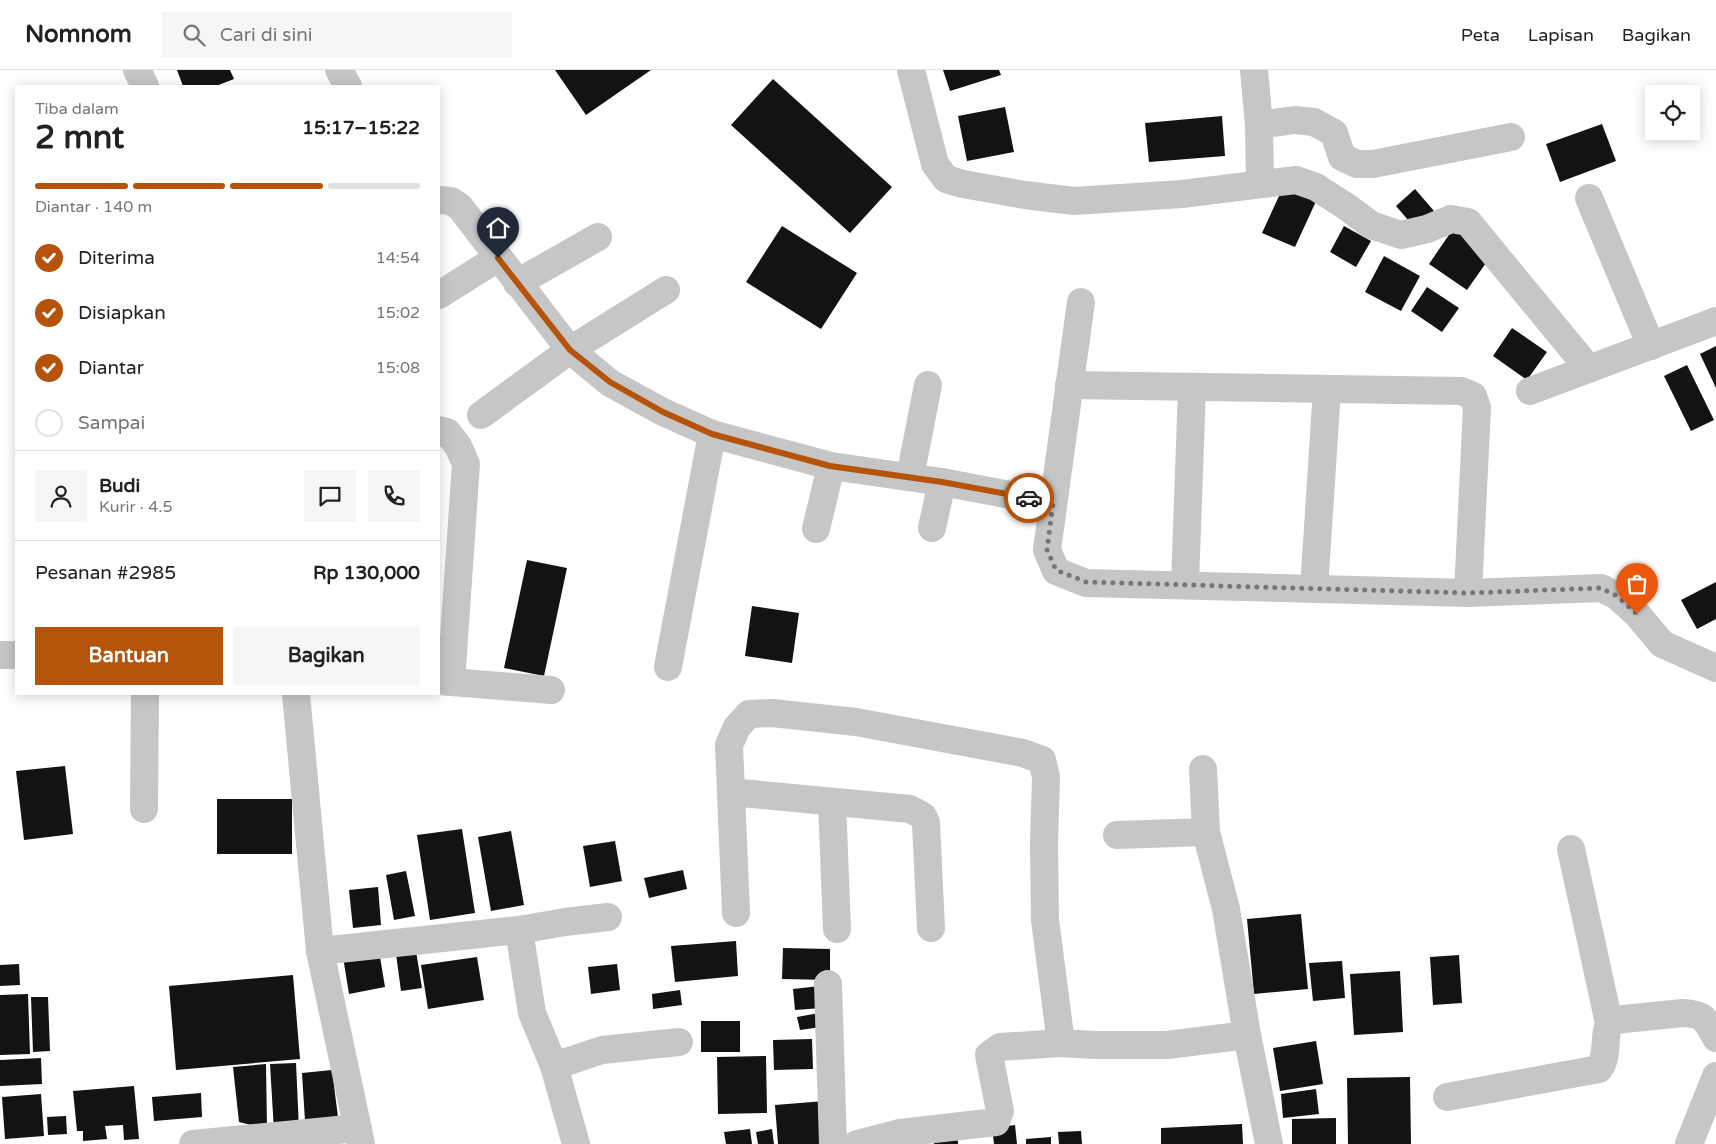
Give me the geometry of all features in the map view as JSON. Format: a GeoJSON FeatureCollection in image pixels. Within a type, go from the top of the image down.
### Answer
{"type":"FeatureCollection","features":[{"type":"Feature","properties":{"kind":"street"},"geometry":{"type":"LineString","coordinates":[[137,70],[144,85]]}},
{"type":"Feature","properties":{"kind":"street"},"geometry":{"type":"LineString","coordinates":[[340,70],[348,85]]}},
{"type":"Feature","properties":{"kind":"street"},"geometry":{"type":"LineString","coordinates":[[911,70],[935,164],[946,179],[964,184],[1016,194],[1074,201],[1182,194],[1296,180],[1316,187],[1347,206],[1371,225],[1400,235],[1427,229],[1451,220],[1468,222],[1589,369]]}},
{"type":"Feature","properties":{"kind":"street"},"geometry":{"type":"LineString","coordinates":[[1254,70],[1260,124],[1260,184]]}},
{"type":"Feature","properties":{"kind":"street"},"geometry":{"type":"LineString","coordinates":[[1260,124],[1295,120],[1314,122],[1334,133],[1342,157],[1357,164],[1373,164],[1511,136]]}},
{"type":"Feature","properties":{"kind":"street"},"geometry":{"type":"LineString","coordinates":[[1589,198],[1650,346]]}},
{"type":"Feature","properties":{"kind":"street"},"geometry":{"type":"LineString","coordinates":[[440,200],[452,201],[460,208],[570,350],[610,382],[663,412],[712,434],[830,466],[942,482],[1053,503]]}},
{"type":"Feature","properties":{"kind":"street"},"geometry":{"type":"LineString","coordinates":[[517,283],[598,237]]}},
{"type":"Feature","properties":{"kind":"street"},"geometry":{"type":"LineString","coordinates":[[440,294],[498,258]]}},
{"type":"Feature","properties":{"kind":"street"},"geometry":{"type":"LineString","coordinates":[[481,415],[570,350],[666,290]]}},
{"type":"Feature","properties":{"kind":"street"},"geometry":{"type":"LineString","coordinates":[[1081,302],[1047,550],[1056,570],[1086,582],[1468,593],[1601,588],[1617,596],[1637,614],[1662,644],[1716,668]]}},
{"type":"Feature","properties":{"kind":"street"},"geometry":{"type":"LineString","coordinates":[[1530,391],[1716,321]]}},
{"type":"Feature","properties":{"kind":"street"},"geometry":{"type":"LineString","coordinates":[[910,477],[928,385]]}},
{"type":"Feature","properties":{"kind":"street"},"geometry":{"type":"LineString","coordinates":[[1070,385],[1461,391],[1472,396],[1477,408],[1468,593]]}},
{"type":"Feature","properties":{"kind":"street"},"geometry":{"type":"LineString","coordinates":[[1185,585],[1192,387]]}},
{"type":"Feature","properties":{"kind":"street"},"geometry":{"type":"LineString","coordinates":[[1314,589],[1327,389]]}},
{"type":"Feature","properties":{"kind":"street"},"geometry":{"type":"LineString","coordinates":[[440,430],[447,432],[458,446],[466,464],[445,681],[551,690]]}},
{"type":"Feature","properties":{"kind":"street"},"geometry":{"type":"LineString","coordinates":[[668,667],[712,434]]}},
{"type":"Feature","properties":{"kind":"street"},"geometry":{"type":"LineString","coordinates":[[816,529],[830,466]]}},
{"type":"Feature","properties":{"kind":"street"},"geometry":{"type":"LineString","coordinates":[[932,528],[942,482]]}},
{"type":"Feature","properties":{"kind":"street"},"geometry":{"type":"LineString","coordinates":[[0,654],[15,655]]}},
{"type":"Feature","properties":{"kind":"street"},"geometry":{"type":"LineString","coordinates":[[144,809],[145,695]]}},
{"type":"Feature","properties":{"kind":"street"},"geometry":{"type":"LineString","coordinates":[[193,1144],[360,1136],[320,951],[296,695]]}},
{"type":"Feature","properties":{"kind":"street"},"geometry":{"type":"LineString","coordinates":[[736,913],[729,745],[738,727],[749,714],[772,713],[856,722],[1023,753],[1042,760],[1046,777],[1044,844],[1046,920],[1061,1043]]}},
{"type":"Feature","properties":{"kind":"street"},"geometry":{"type":"LineString","coordinates":[[1203,769],[1206,832],[1226,909],[1246,1035],[1269,1144]]}},
{"type":"Feature","properties":{"kind":"street"},"geometry":{"type":"LineString","coordinates":[[731,792],[910,809],[923,816],[926,823],[931,928]]}},
{"type":"Feature","properties":{"kind":"street"},"geometry":{"type":"LineString","coordinates":[[832,802],[837,929]]}},
{"type":"Feature","properties":{"kind":"street"},"geometry":{"type":"LineString","coordinates":[[1118,835],[1206,832]]}},
{"type":"Feature","properties":{"kind":"street"},"geometry":{"type":"LineString","coordinates":[[1571,849],[1609,1023]]}},
{"type":"Feature","properties":{"kind":"street"},"geometry":{"type":"LineString","coordinates":[[320,951],[519,930],[608,917]]}},
{"type":"Feature","properties":{"kind":"street"},"geometry":{"type":"LineString","coordinates":[[519,930],[532,1013],[554,1066],[576,1144]]}},
{"type":"Feature","properties":{"kind":"street"},"geometry":{"type":"LineString","coordinates":[[828,984],[833,1144]]}},
{"type":"Feature","properties":{"kind":"street"},"geometry":{"type":"LineString","coordinates":[[1447,1097],[1599,1069],[1604,1063],[1606,1029],[1609,1023],[1614,1020],[1695,1013],[1707,1021],[1716,1038]]}},
{"type":"Feature","properties":{"kind":"street"},"geometry":{"type":"LineString","coordinates":[[857,1144],[996,1122],[1000,1111],[989,1056],[1000,1047],[1061,1043],[1167,1045],[1246,1035]]}},
{"type":"Feature","properties":{"kind":"street"},"geometry":{"type":"LineString","coordinates":[[554,1066],[602,1050],[679,1042]]}},
{"type":"Feature","properties":{"kind":"street"},"geometry":{"type":"LineString","coordinates":[[1689,1144],[1716,1076]]}},
{"type":"Feature","properties":{"kind":"building"},"geometry":{"type":"Polygon","coordinates":[[[177,70],[230,70],[234,79],[219,85],[183,85],[177,70]]]}},
{"type":"Feature","properties":{"kind":"building"},"geometry":{"type":"Polygon","coordinates":[[[555,70],[651,70],[586,115],[555,70]]]}},
{"type":"Feature","properties":{"kind":"building"},"geometry":{"type":"Polygon","coordinates":[[[943,70],[999,70],[1001,75],[950,91],[943,70]]]}},
{"type":"Feature","properties":{"kind":"building"},"geometry":{"type":"Polygon","coordinates":[[[773,79],[892,187],[850,233],[731,125],[773,79]]]}},
{"type":"Feature","properties":{"kind":"building"},"geometry":{"type":"Polygon","coordinates":[[[1005,107],[1014,152],[967,161],[958,116],[1005,107]]]}},
{"type":"Feature","properties":{"kind":"building"},"geometry":{"type":"Polygon","coordinates":[[[1222,116],[1225,156],[1149,162],[1145,123],[1222,116]]]}},
{"type":"Feature","properties":{"kind":"building"},"geometry":{"type":"Polygon","coordinates":[[[1602,124],[1616,161],[1560,182],[1546,144],[1602,124]]]}},
{"type":"Feature","properties":{"kind":"building"},"geometry":{"type":"Polygon","coordinates":[[[1285,183],[1318,197],[1295,247],[1262,233],[1285,183]]]}},
{"type":"Feature","properties":{"kind":"building"},"geometry":{"type":"Polygon","coordinates":[[[1415,189],[1434,211],[1414,227],[1396,206],[1415,189]]]}},
{"type":"Feature","properties":{"kind":"building"},"geometry":{"type":"Polygon","coordinates":[[[782,226],[857,273],[821,329],[746,282],[782,226]]]}},
{"type":"Feature","properties":{"kind":"building"},"geometry":{"type":"Polygon","coordinates":[[[1344,226],[1371,241],[1356,267],[1330,252],[1344,226]]]}},
{"type":"Feature","properties":{"kind":"building"},"geometry":{"type":"Polygon","coordinates":[[[1455,226],[1493,253],[1467,290],[1429,264],[1455,226]]]}},
{"type":"Feature","properties":{"kind":"building"},"geometry":{"type":"Polygon","coordinates":[[[1384,256],[1420,276],[1401,311],[1365,292],[1384,256]]]}},
{"type":"Feature","properties":{"kind":"building"},"geometry":{"type":"Polygon","coordinates":[[[1427,287],[1459,308],[1442,332],[1411,311],[1427,287]]]}},
{"type":"Feature","properties":{"kind":"building"},"geometry":{"type":"Polygon","coordinates":[[[1512,328],[1547,352],[1527,380],[1493,356],[1512,328]]]}},
{"type":"Feature","properties":{"kind":"building"},"geometry":{"type":"Polygon","coordinates":[[[1716,346],[1716,388],[1700,354],[1716,346]]]}},
{"type":"Feature","properties":{"kind":"building"},"geometry":{"type":"Polygon","coordinates":[[[1687,365],[1714,420],[1691,431],[1664,376],[1687,365]]]}},
{"type":"Feature","properties":{"kind":"building"},"geometry":{"type":"Polygon","coordinates":[[[527,560],[567,568],[544,676],[504,668],[527,560]]]}},
{"type":"Feature","properties":{"kind":"building"},"geometry":{"type":"Polygon","coordinates":[[[1716,582],[1716,619],[1697,629],[1681,600],[1716,582]]]}},
{"type":"Feature","properties":{"kind":"building"},"geometry":{"type":"Polygon","coordinates":[[[752,606],[799,613],[792,663],[745,656],[752,606]]]}},
{"type":"Feature","properties":{"kind":"building"},"geometry":{"type":"Polygon","coordinates":[[[65,766],[73,834],[24,840],[16,771],[65,766]]]}},
{"type":"Feature","properties":{"kind":"building"},"geometry":{"type":"Polygon","coordinates":[[[217,799],[292,799],[292,854],[217,854],[217,799]]]}},
{"type":"Feature","properties":{"kind":"building"},"geometry":{"type":"Polygon","coordinates":[[[462,829],[475,913],[430,920],[417,835],[462,829]]]}},
{"type":"Feature","properties":{"kind":"building"},"geometry":{"type":"Polygon","coordinates":[[[511,831],[524,905],[491,911],[478,837],[511,831]]]}},
{"type":"Feature","properties":{"kind":"building"},"geometry":{"type":"Polygon","coordinates":[[[615,841],[622,881],[590,887],[583,846],[615,841]]]}},
{"type":"Feature","properties":{"kind":"building"},"geometry":{"type":"Polygon","coordinates":[[[683,870],[687,889],[649,898],[644,878],[683,870]]]}},
{"type":"Feature","properties":{"kind":"building"},"geometry":{"type":"Polygon","coordinates":[[[406,871],[415,916],[394,920],[386,875],[406,871]]]}},
{"type":"Feature","properties":{"kind":"building"},"geometry":{"type":"Polygon","coordinates":[[[378,887],[381,925],[353,928],[349,890],[378,887]]]}},
{"type":"Feature","properties":{"kind":"building"},"geometry":{"type":"Polygon","coordinates":[[[1301,914],[1308,989],[1254,994],[1247,919],[1301,914]]]}},
{"type":"Feature","properties":{"kind":"building"},"geometry":{"type":"Polygon","coordinates":[[[736,941],[738,976],[675,982],[671,946],[736,941]]]}},
{"type":"Feature","properties":{"kind":"building"},"geometry":{"type":"Polygon","coordinates":[[[783,948],[830,949],[830,980],[782,979],[783,948]]]}},
{"type":"Feature","properties":{"kind":"building"},"geometry":{"type":"Polygon","coordinates":[[[379,951],[385,987],[349,994],[343,957],[379,951]]]}},
{"type":"Feature","properties":{"kind":"building"},"geometry":{"type":"Polygon","coordinates":[[[416,951],[422,988],[401,991],[396,954],[416,951]]]}},
{"type":"Feature","properties":{"kind":"building"},"geometry":{"type":"Polygon","coordinates":[[[1459,955],[1462,1003],[1433,1005],[1430,957],[1459,955]]]}},
{"type":"Feature","properties":{"kind":"building"},"geometry":{"type":"Polygon","coordinates":[[[477,957],[484,1000],[428,1009],[421,965],[477,957]]]}},
{"type":"Feature","properties":{"kind":"building"},"geometry":{"type":"Polygon","coordinates":[[[1342,961],[1345,998],[1313,1001],[1309,963],[1342,961]]]}},
{"type":"Feature","properties":{"kind":"building"},"geometry":{"type":"Polygon","coordinates":[[[19,964],[20,985],[0,986],[0,965],[19,964]]]}},
{"type":"Feature","properties":{"kind":"building"},"geometry":{"type":"Polygon","coordinates":[[[617,964],[620,990],[591,994],[588,967],[617,964]]]}},
{"type":"Feature","properties":{"kind":"building"},"geometry":{"type":"Polygon","coordinates":[[[1400,971],[1403,1032],[1354,1035],[1350,974],[1400,971]]]}},
{"type":"Feature","properties":{"kind":"building"},"geometry":{"type":"Polygon","coordinates":[[[293,975],[300,1059],[176,1070],[169,986],[293,975]]]}},
{"type":"Feature","properties":{"kind":"building"},"geometry":{"type":"Polygon","coordinates":[[[820,986],[822,1008],[795,1010],[793,989],[820,986]]]}},
{"type":"Feature","properties":{"kind":"building"},"geometry":{"type":"Polygon","coordinates":[[[680,990],[682,1005],[653,1009],[652,994],[680,990]]]}},
{"type":"Feature","properties":{"kind":"building"},"geometry":{"type":"Polygon","coordinates":[[[28,994],[30,1054],[0,1055],[0,995],[28,994]]]}},
{"type":"Feature","properties":{"kind":"building"},"geometry":{"type":"Polygon","coordinates":[[[31,997],[48,997],[50,1051],[33,1052],[31,997]]]}},
{"type":"Feature","properties":{"kind":"building"},"geometry":{"type":"Polygon","coordinates":[[[819,1013],[821,1027],[800,1030],[797,1017],[819,1013]]]}},
{"type":"Feature","properties":{"kind":"building"},"geometry":{"type":"Polygon","coordinates":[[[701,1021],[740,1021],[740,1052],[701,1052],[701,1021]]]}},
{"type":"Feature","properties":{"kind":"building"},"geometry":{"type":"Polygon","coordinates":[[[812,1039],[813,1069],[774,1070],[773,1040],[812,1039]]]}},
{"type":"Feature","properties":{"kind":"building"},"geometry":{"type":"Polygon","coordinates":[[[1316,1041],[1323,1084],[1280,1091],[1273,1048],[1316,1041]]]}},
{"type":"Feature","properties":{"kind":"building"},"geometry":{"type":"Polygon","coordinates":[[[766,1056],[767,1113],[718,1114],[717,1057],[766,1056]]]}},
{"type":"Feature","properties":{"kind":"building"},"geometry":{"type":"Polygon","coordinates":[[[41,1058],[42,1084],[0,1086],[0,1060],[41,1058]]]}},
{"type":"Feature","properties":{"kind":"building"},"geometry":{"type":"Polygon","coordinates":[[[296,1063],[299,1129],[274,1131],[270,1064],[296,1063]]]}},
{"type":"Feature","properties":{"kind":"building"},"geometry":{"type":"Polygon","coordinates":[[[266,1064],[267,1129],[239,1122],[233,1067],[266,1064]]]}},
{"type":"Feature","properties":{"kind":"building"},"geometry":{"type":"Polygon","coordinates":[[[332,1070],[338,1117],[305,1121],[302,1073],[332,1070]]]}},
{"type":"Feature","properties":{"kind":"building"},"geometry":{"type":"Polygon","coordinates":[[[1410,1077],[1411,1144],[1348,1144],[1347,1078],[1410,1077]]]}},
{"type":"Feature","properties":{"kind":"building"},"geometry":{"type":"Polygon","coordinates":[[[134,1086],[139,1139],[124,1140],[123,1125],[105,1126],[107,1139],[83,1141],[83,1131],[77,1131],[73,1091],[134,1086]]]}},
{"type":"Feature","properties":{"kind":"building"},"geometry":{"type":"Polygon","coordinates":[[[1316,1089],[1319,1114],[1283,1118],[1281,1094],[1316,1089]]]}},
{"type":"Feature","properties":{"kind":"building"},"geometry":{"type":"Polygon","coordinates":[[[201,1093],[202,1117],[154,1121],[152,1097],[201,1093]]]}},
{"type":"Feature","properties":{"kind":"building"},"geometry":{"type":"Polygon","coordinates":[[[41,1094],[44,1136],[5,1139],[2,1097],[41,1094]]]}},
{"type":"Feature","properties":{"kind":"building"},"geometry":{"type":"Polygon","coordinates":[[[825,1101],[829,1144],[778,1144],[775,1105],[825,1101]]]}},
{"type":"Feature","properties":{"kind":"building"},"geometry":{"type":"Polygon","coordinates":[[[66,1116],[67,1134],[48,1135],[47,1117],[66,1116]]]}},
{"type":"Feature","properties":{"kind":"building"},"geometry":{"type":"Polygon","coordinates":[[[1336,1118],[1336,1144],[1292,1144],[1292,1119],[1336,1118]]]}},
{"type":"Feature","properties":{"kind":"building"},"geometry":{"type":"Polygon","coordinates":[[[1242,1124],[1243,1144],[1161,1144],[1161,1128],[1242,1124]]]}},
{"type":"Feature","properties":{"kind":"building"},"geometry":{"type":"Polygon","coordinates":[[[1015,1125],[1017,1144],[994,1144],[992,1128],[1015,1125]]]}},
{"type":"Feature","properties":{"kind":"building"},"geometry":{"type":"Polygon","coordinates":[[[750,1129],[752,1144],[726,1144],[724,1132],[750,1129]]]}},
{"type":"Feature","properties":{"kind":"building"},"geometry":{"type":"Polygon","coordinates":[[[772,1129],[774,1144],[758,1144],[756,1132],[772,1129]]]}},
{"type":"Feature","properties":{"kind":"building"},"geometry":{"type":"Polygon","coordinates":[[[957,1130],[958,1144],[934,1144],[933,1133],[957,1130]]]}},
{"type":"Feature","properties":{"kind":"building"},"geometry":{"type":"Polygon","coordinates":[[[1081,1131],[1082,1144],[1059,1144],[1058,1132],[1081,1131]]]}},
{"type":"Feature","properties":{"kind":"building"},"geometry":{"type":"Polygon","coordinates":[[[1051,1137],[1051,1144],[1026,1144],[1026,1139],[1051,1137]]]}},
{"type":"Feature","properties":{"kind":"way so far"},"geometry":{"type":"LineString","coordinates":[[1029,498],[1053,503],[1047,550],[1056,570],[1086,582],[1468,593],[1601,588],[1617,596],[1637,614]]}},
{"type":"Feature","properties":{"kind":"route"},"geometry":{"type":"LineString","coordinates":[[498,258],[570,350],[610,382],[663,412],[712,434],[830,466],[942,482],[1029,498]]}}]}
